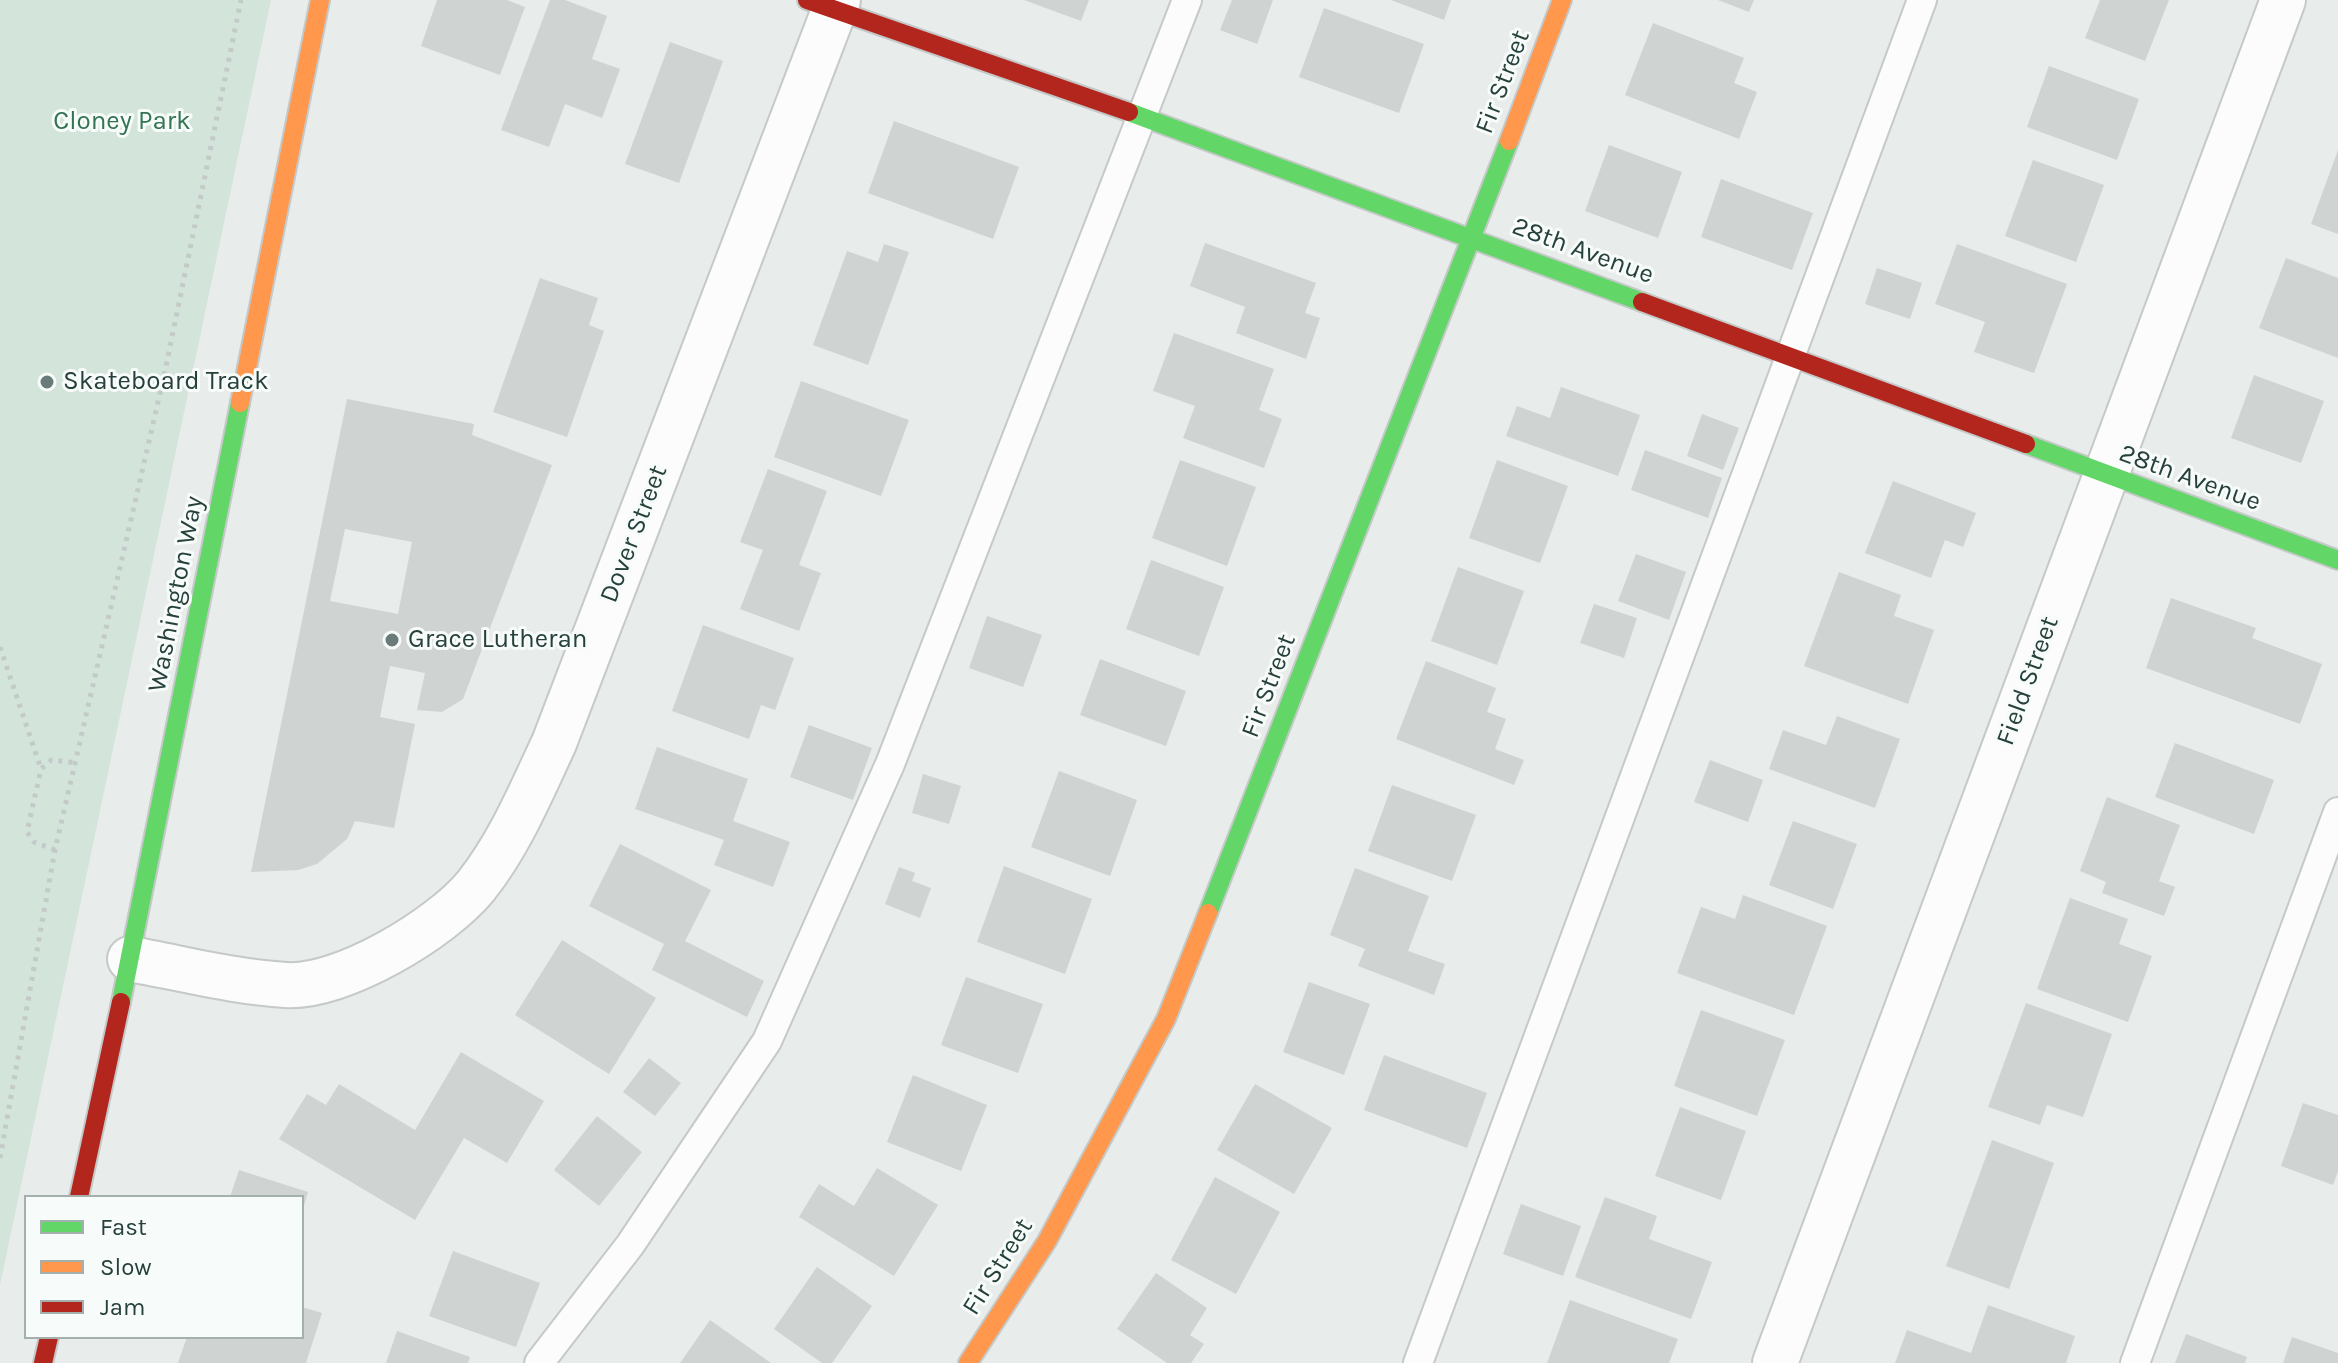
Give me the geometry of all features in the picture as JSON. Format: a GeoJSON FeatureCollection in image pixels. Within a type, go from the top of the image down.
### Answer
{"type":"FeatureCollection","features":[{"type":"Feature","properties":{"kind":"street","name":"Washington Way"},"geometry":{"type":"LineString","coordinates":[[79,1195],[130,959],[320,0]]}},
{"type":"Feature","properties":{"kind":"street","name":"Fir Street"},"geometry":{"type":"LineString","coordinates":[[968,1363],[1047,1241],[1166,1019],[1473,238],[1562,0]]}},
{"type":"Feature","properties":{"kind":"street","name":"Field Street"},"geometry":{"type":"LineString","coordinates":[[1775,1363],[2283,0]]}},
{"type":"Feature","properties":{"kind":"street","name":"Dover Street"},"geometry":{"type":"LineString","coordinates":[[130,959],[289,986],[345,975],[403,946],[474,888],[516,826],[554,743],[826,3]]}},
{"type":"Feature","properties":{"kind":"street","name":"28th Avenue"},"geometry":{"type":"LineString","coordinates":[[826,3],[1473,238],[2338,560]]}},
{"type":"Feature","properties":{"kind":"street"},"geometry":{"type":"LineString","coordinates":[[43,1363],[49,1339]]}},
{"type":"Feature","properties":{"kind":"lane"},"geometry":{"type":"LineString","coordinates":[[539,1363],[630,1245],[767,1041],[890,764],[1187,0]]}},
{"type":"Feature","properties":{"kind":"lane"},"geometry":{"type":"LineString","coordinates":[[1418,1363],[1922,0]]}},
{"type":"Feature","properties":{"kind":"lane"},"geometry":{"type":"LineString","coordinates":[[2135,1363],[2338,812]]}},
{"type":"Feature","properties":{"kind":"path"},"geometry":{"type":"LineString","coordinates":[[0,1158],[55,850],[78,763],[164,376],[241,0]]}},
{"type":"Feature","properties":{"kind":"path"},"geometry":{"type":"LineString","coordinates":[[0,647],[41,769],[27,832],[34,842],[55,850]]}},
{"type":"Feature","properties":{"kind":"path"},"geometry":{"type":"LineString","coordinates":[[41,769],[51,760],[78,763]]}},
{"type":"Feature","properties":{"kind":"green space","name":"Cloney Park"},"geometry":{"type":"Polygon","coordinates":[[[0,0],[271,0],[0,1285],[0,0]]]}},
{"type":"Feature","properties":{"kind":"building"},"geometry":{"type":"Polygon","coordinates":[[[437,0],[507,0],[525,7],[500,75],[421,46],[437,0]]]}},
{"type":"Feature","properties":{"kind":"building"},"geometry":{"type":"Polygon","coordinates":[[[550,0],[565,0],[607,16],[592,59],[620,69],[602,118],[565,104],[549,147],[501,130],[550,0]]]}},
{"type":"Feature","properties":{"kind":"building"},"geometry":{"type":"Polygon","coordinates":[[[1024,0],[1089,0],[1081,21],[1024,0]]]}},
{"type":"Feature","properties":{"kind":"building"},"geometry":{"type":"Polygon","coordinates":[[[1232,0],[1273,0],[1257,44],[1220,30],[1232,0]]]}},
{"type":"Feature","properties":{"kind":"building"},"geometry":{"type":"Polygon","coordinates":[[[1391,0],[1451,0],[1444,20],[1391,0]]]}},
{"type":"Feature","properties":{"kind":"building"},"geometry":{"type":"Polygon","coordinates":[[[1718,0],[1754,0],[1749,12],[1718,0]]]}},
{"type":"Feature","properties":{"kind":"building"},"geometry":{"type":"Polygon","coordinates":[[[2100,0],[2169,0],[2145,61],[2085,38],[2100,0]]]}},
{"type":"Feature","properties":{"kind":"building"},"geometry":{"type":"Polygon","coordinates":[[[1324,8],[1424,44],[1399,113],[1299,77],[1324,8]]]}},
{"type":"Feature","properties":{"kind":"building"},"geometry":{"type":"Polygon","coordinates":[[[1653,23],[1744,58],[1734,83],[1757,92],[1739,139],[1625,95],[1653,23]]]}},
{"type":"Feature","properties":{"kind":"building"},"geometry":{"type":"Polygon","coordinates":[[[670,42],[723,61],[679,183],[625,164],[670,42]]]}},
{"type":"Feature","properties":{"kind":"building"},"geometry":{"type":"Polygon","coordinates":[[[2049,66],[2139,99],[2117,160],[2027,127],[2049,66]]]}},
{"type":"Feature","properties":{"kind":"building"},"geometry":{"type":"Polygon","coordinates":[[[894,121],[1019,167],[993,239],[868,193],[894,121]]]}},
{"type":"Feature","properties":{"kind":"building"},"geometry":{"type":"Polygon","coordinates":[[[1609,145],[1682,172],[1658,238],[1585,211],[1609,145]]]}},
{"type":"Feature","properties":{"kind":"building"},"geometry":{"type":"Polygon","coordinates":[[[2338,150],[2338,234],[2311,224],[2338,150]]]}},
{"type":"Feature","properties":{"kind":"building"},"geometry":{"type":"Polygon","coordinates":[[[2033,160],[2104,185],[2076,262],[2005,236],[2033,160]]]}},
{"type":"Feature","properties":{"kind":"building"},"geometry":{"type":"Polygon","coordinates":[[[1721,179],[1813,213],[1792,270],[1701,237],[1721,179]]]}},
{"type":"Feature","properties":{"kind":"building"},"geometry":{"type":"Polygon","coordinates":[[[1205,243],[1316,283],[1305,313],[1320,318],[1306,359],[1236,333],[1245,307],[1190,286],[1205,243]]]}},
{"type":"Feature","properties":{"kind":"building"},"geometry":{"type":"Polygon","coordinates":[[[884,244],[909,252],[868,365],[813,345],[847,251],[878,262],[884,244]]]}},
{"type":"Feature","properties":{"kind":"building"},"geometry":{"type":"Polygon","coordinates":[[[1957,244],[2067,284],[2034,373],[1974,352],[1985,322],[1935,304],[1957,244]]]}},
{"type":"Feature","properties":{"kind":"building"},"geometry":{"type":"Polygon","coordinates":[[[2286,258],[2338,278],[2338,358],[2259,328],[2286,258]]]}},
{"type":"Feature","properties":{"kind":"building"},"geometry":{"type":"Polygon","coordinates":[[[1877,268],[1922,283],[1910,319],[1865,304],[1877,268]]]}},
{"type":"Feature","properties":{"kind":"building"},"geometry":{"type":"Polygon","coordinates":[[[540,278],[598,298],[589,325],[604,331],[567,437],[493,412],[540,278]]]}},
{"type":"Feature","properties":{"kind":"building"},"geometry":{"type":"Polygon","coordinates":[[[1174,333],[1274,369],[1259,410],[1282,419],[1264,468],[1183,438],[1195,406],[1153,391],[1174,333]]]}},
{"type":"Feature","properties":{"kind":"building"},"geometry":{"type":"Polygon","coordinates":[[[2254,375],[2324,401],[2301,463],[2231,438],[2254,375]]]}},
{"type":"Feature","properties":{"kind":"building"},"geometry":{"type":"Polygon","coordinates":[[[801,381],[909,420],[881,496],[774,457],[801,381]]]}},
{"type":"Feature","properties":{"kind":"building"},"geometry":{"type":"Polygon","coordinates":[[[1561,387],[1640,415],[1618,476],[1506,436],[1517,406],[1550,418],[1561,387]]]}},
{"type":"Feature","properties":{"kind":"building","name":"Grace Lutheran"},"geometry":{"type":"Polygon","coordinates":[[[347,399],[474,424],[472,435],[552,465],[463,699],[442,712],[417,710],[425,673],[390,666],[380,717],[415,724],[394,828],[355,821],[347,839],[317,864],[298,870],[251,872],[347,399]],[[345,529],[330,601],[398,614],[412,542],[345,529]]]}},
{"type":"Feature","properties":{"kind":"building"},"geometry":{"type":"Polygon","coordinates":[[[1702,414],[1739,428],[1723,470],[1687,456],[1702,414]]]}},
{"type":"Feature","properties":{"kind":"building"},"geometry":{"type":"Polygon","coordinates":[[[1645,450],[1722,478],[1708,518],[1631,490],[1645,450]]]}},
{"type":"Feature","properties":{"kind":"building"},"geometry":{"type":"Polygon","coordinates":[[[1180,460],[1256,487],[1227,566],[1152,538],[1180,460]]]}},
{"type":"Feature","properties":{"kind":"building"},"geometry":{"type":"Polygon","coordinates":[[[1497,460],[1568,486],[1540,563],[1469,538],[1497,460]]]}},
{"type":"Feature","properties":{"kind":"building"},"geometry":{"type":"Polygon","coordinates":[[[768,469],[827,491],[799,565],[821,573],[799,631],[740,609],[763,550],[740,542],[768,469]]]}},
{"type":"Feature","properties":{"kind":"building"},"geometry":{"type":"Polygon","coordinates":[[[1893,481],[1976,513],[1963,547],[1945,540],[1931,578],[1865,553],[1893,481]]]}},
{"type":"Feature","properties":{"kind":"building"},"geometry":{"type":"Polygon","coordinates":[[[1636,554],[1686,572],[1669,620],[1618,601],[1636,554]]]}},
{"type":"Feature","properties":{"kind":"building"},"geometry":{"type":"Polygon","coordinates":[[[1151,560],[1224,587],[1199,656],[1126,629],[1151,560]]]}},
{"type":"Feature","properties":{"kind":"building"},"geometry":{"type":"Polygon","coordinates":[[[1458,567],[1524,591],[1497,665],[1431,641],[1458,567]]]}},
{"type":"Feature","properties":{"kind":"building"},"geometry":{"type":"Polygon","coordinates":[[[1839,572],[1901,595],[1894,616],[1934,630],[1908,704],[1804,666],[1839,572]]]}},
{"type":"Feature","properties":{"kind":"building"},"geometry":{"type":"Polygon","coordinates":[[[2171,598],[2256,628],[2252,638],[2322,664],[2300,724],[2146,668],[2171,598]]]}},
{"type":"Feature","properties":{"kind":"building"},"geometry":{"type":"Polygon","coordinates":[[[1594,604],[1637,618],[1624,658],[1580,643],[1594,604]]]}},
{"type":"Feature","properties":{"kind":"building"},"geometry":{"type":"Polygon","coordinates":[[[987,616],[1042,635],[1023,687],[969,668],[987,616]]]}},
{"type":"Feature","properties":{"kind":"building"},"geometry":{"type":"Polygon","coordinates":[[[703,625],[794,658],[775,710],[761,705],[749,739],[672,711],[703,625]]]}},
{"type":"Feature","properties":{"kind":"building"},"geometry":{"type":"Polygon","coordinates":[[[1100,659],[1186,691],[1166,746],[1080,715],[1100,659]]]}},
{"type":"Feature","properties":{"kind":"building"},"geometry":{"type":"Polygon","coordinates":[[[1426,661],[1496,688],[1487,712],[1506,719],[1495,749],[1524,760],[1514,785],[1396,739],[1426,661]]]}},
{"type":"Feature","properties":{"kind":"building"},"geometry":{"type":"Polygon","coordinates":[[[1837,716],[1900,739],[1875,808],[1769,769],[1783,730],[1826,745],[1837,716]]]}},
{"type":"Feature","properties":{"kind":"building"},"geometry":{"type":"Polygon","coordinates":[[[809,725],[872,748],[853,800],[790,777],[809,725]]]}},
{"type":"Feature","properties":{"kind":"building"},"geometry":{"type":"Polygon","coordinates":[[[2175,743],[2274,780],[2254,834],[2155,797],[2175,743]]]}},
{"type":"Feature","properties":{"kind":"building"},"geometry":{"type":"Polygon","coordinates":[[[657,747],[748,779],[733,821],[790,842],[773,887],[714,865],[724,840],[635,809],[657,747]]]}},
{"type":"Feature","properties":{"kind":"building"},"geometry":{"type":"Polygon","coordinates":[[[1710,760],[1763,780],[1748,822],[1694,802],[1710,760]]]}},
{"type":"Feature","properties":{"kind":"building"},"geometry":{"type":"Polygon","coordinates":[[[1059,771],[1137,800],[1110,876],[1031,847],[1059,771]]]}},
{"type":"Feature","properties":{"kind":"building"},"geometry":{"type":"Polygon","coordinates":[[[923,774],[961,786],[949,824],[912,813],[923,774]]]}},
{"type":"Feature","properties":{"kind":"building"},"geometry":{"type":"Polygon","coordinates":[[[1392,785],[1476,815],[1452,881],[1368,851],[1392,785]]]}},
{"type":"Feature","properties":{"kind":"building"},"geometry":{"type":"Polygon","coordinates":[[[2107,797],[2180,825],[2159,881],[2175,887],[2164,916],[2102,893],[2106,882],[2080,871],[2107,797]]]}},
{"type":"Feature","properties":{"kind":"building"},"geometry":{"type":"Polygon","coordinates":[[[1793,821],[1857,844],[1833,909],[1769,885],[1793,821]]]}},
{"type":"Feature","properties":{"kind":"building"},"geometry":{"type":"Polygon","coordinates":[[[620,844],[711,890],[685,941],[764,981],[747,1017],[652,970],[664,944],[589,906],[620,844]]]}},
{"type":"Feature","properties":{"kind":"building"},"geometry":{"type":"Polygon","coordinates":[[[1004,866],[1092,899],[1065,974],[977,942],[1004,866]]]}},
{"type":"Feature","properties":{"kind":"building"},"geometry":{"type":"Polygon","coordinates":[[[899,867],[915,873],[912,881],[931,888],[920,918],[885,904],[899,867]]]}},
{"type":"Feature","properties":{"kind":"building"},"geometry":{"type":"Polygon","coordinates":[[[1355,868],[1429,896],[1408,951],[1445,964],[1434,995],[1358,966],[1365,949],[1330,935],[1355,868]]]}},
{"type":"Feature","properties":{"kind":"building"},"geometry":{"type":"Polygon","coordinates":[[[1743,895],[1827,926],[1794,1015],[1677,973],[1701,907],[1735,919],[1743,895]]]}},
{"type":"Feature","properties":{"kind":"building"},"geometry":{"type":"Polygon","coordinates":[[[2070,898],[2128,919],[2119,944],[2152,956],[2128,1022],[2037,989],[2070,898]]]}},
{"type":"Feature","properties":{"kind":"building"},"geometry":{"type":"Polygon","coordinates":[[[562,940],[656,998],[609,1074],[515,1015],[562,940]]]}},
{"type":"Feature","properties":{"kind":"building"},"geometry":{"type":"Polygon","coordinates":[[[966,977],[1043,1004],[1018,1073],[941,1045],[966,977]]]}},
{"type":"Feature","properties":{"kind":"building"},"geometry":{"type":"Polygon","coordinates":[[[1309,982],[1370,1004],[1344,1075],[1283,1052],[1309,982]]]}},
{"type":"Feature","properties":{"kind":"building"},"geometry":{"type":"Polygon","coordinates":[[[2026,1003],[2112,1034],[2083,1117],[2047,1105],[2040,1125],[1988,1107],[2026,1003]]]}},
{"type":"Feature","properties":{"kind":"building"},"geometry":{"type":"Polygon","coordinates":[[[1701,1010],[1785,1040],[1757,1116],[1674,1086],[1701,1010]]]}},
{"type":"Feature","properties":{"kind":"building"},"geometry":{"type":"Polygon","coordinates":[[[461,1052],[544,1101],[507,1163],[464,1138],[415,1220],[279,1139],[307,1094],[326,1105],[339,1084],[415,1130],[461,1052]]]}},
{"type":"Feature","properties":{"kind":"building"},"geometry":{"type":"Polygon","coordinates":[[[1384,1055],[1487,1093],[1467,1148],[1364,1110],[1384,1055]]]}},
{"type":"Feature","properties":{"kind":"building"},"geometry":{"type":"Polygon","coordinates":[[[649,1058],[681,1083],[655,1116],[623,1092],[649,1058]]]}},
{"type":"Feature","properties":{"kind":"building"},"geometry":{"type":"Polygon","coordinates":[[[913,1075],[987,1105],[961,1171],[887,1142],[913,1075]]]}},
{"type":"Feature","properties":{"kind":"building"},"geometry":{"type":"Polygon","coordinates":[[[1255,1084],[1332,1128],[1294,1194],[1217,1150],[1255,1084]]]}},
{"type":"Feature","properties":{"kind":"building"},"geometry":{"type":"Polygon","coordinates":[[[2303,1103],[2338,1115],[2338,1171],[2333,1185],[2281,1166],[2303,1103]]]}},
{"type":"Feature","properties":{"kind":"building"},"geometry":{"type":"Polygon","coordinates":[[[1680,1107],[1746,1131],[1721,1200],[1655,1176],[1680,1107]]]}},
{"type":"Feature","properties":{"kind":"building"},"geometry":{"type":"Polygon","coordinates":[[[597,1116],[642,1152],[599,1206],[554,1170],[597,1116]]]}},
{"type":"Feature","properties":{"kind":"building"},"geometry":{"type":"Polygon","coordinates":[[[1992,1140],[2054,1163],[2009,1289],[1946,1266],[1992,1140]]]}},
{"type":"Feature","properties":{"kind":"building"},"geometry":{"type":"Polygon","coordinates":[[[877,1168],[938,1205],[894,1276],[799,1217],[819,1184],[854,1206],[877,1168]]]}},
{"type":"Feature","properties":{"kind":"building"},"geometry":{"type":"Polygon","coordinates":[[[239,1170],[308,1192],[304,1206],[304,1195],[231,1195],[239,1170]]]}},
{"type":"Feature","properties":{"kind":"building"},"geometry":{"type":"Polygon","coordinates":[[[1215,1177],[1280,1212],[1236,1294],[1171,1260],[1215,1177]]]}},
{"type":"Feature","properties":{"kind":"building"},"geometry":{"type":"Polygon","coordinates":[[[1605,1197],[1657,1216],[1649,1239],[1712,1262],[1691,1319],[1575,1277],[1605,1197]]]}},
{"type":"Feature","properties":{"kind":"building"},"geometry":{"type":"Polygon","coordinates":[[[1521,1204],[1581,1226],[1563,1276],[1503,1254],[1521,1204]]]}},
{"type":"Feature","properties":{"kind":"building"},"geometry":{"type":"Polygon","coordinates":[[[453,1251],[540,1283],[516,1347],[429,1316],[453,1251]]]}},
{"type":"Feature","properties":{"kind":"building"},"geometry":{"type":"Polygon","coordinates":[[[817,1267],[872,1306],[832,1363],[822,1363],[774,1329],[817,1267]]]}},
{"type":"Feature","properties":{"kind":"building"},"geometry":{"type":"Polygon","coordinates":[[[1156,1273],[1207,1308],[1190,1335],[1204,1344],[1191,1363],[1167,1363],[1117,1329],[1156,1273]]]}},
{"type":"Feature","properties":{"kind":"building"},"geometry":{"type":"Polygon","coordinates":[[[1570,1300],[1678,1339],[1669,1363],[1547,1363],[1570,1300]]]}},
{"type":"Feature","properties":{"kind":"building"},"geometry":{"type":"Polygon","coordinates":[[[1988,1305],[2075,1336],[2066,1363],[1895,1363],[1907,1330],[1971,1353],[1988,1305]]]}},
{"type":"Feature","properties":{"kind":"building"},"geometry":{"type":"Polygon","coordinates":[[[304,1308],[322,1313],[306,1363],[178,1363],[186,1339],[304,1339],[304,1308]]]}},
{"type":"Feature","properties":{"kind":"building"},"geometry":{"type":"Polygon","coordinates":[[[710,1320],[771,1363],[680,1363],[710,1320]]]}},
{"type":"Feature","properties":{"kind":"building"},"geometry":{"type":"Polygon","coordinates":[[[397,1331],[470,1357],[468,1363],[386,1363],[397,1331]]]}},
{"type":"Feature","properties":{"kind":"building"},"geometry":{"type":"Polygon","coordinates":[[[2186,1334],[2247,1357],[2245,1363],[2175,1363],[2186,1334]]]}},
{"type":"Feature","properties":{"kind":"building"},"geometry":{"type":"Polygon","coordinates":[[[2292,1337],[2338,1353],[2338,1363],[2283,1363],[2292,1337]]]}},
{"type":"Feature","properties":{"kind":"traffic: fast"},"geometry":{"type":"LineString","coordinates":[[1129,112],[1642,302]]}},
{"type":"Feature","properties":{"kind":"traffic: fast"},"geometry":{"type":"LineString","coordinates":[[1208,913],[1509,141]]}},
{"type":"Feature","properties":{"kind":"traffic: fast"},"geometry":{"type":"LineString","coordinates":[[121,1002],[240,403]]}},
{"type":"Feature","properties":{"kind":"traffic: fast"},"geometry":{"type":"LineString","coordinates":[[2026,444],[2338,560]]}},
{"type":"Feature","properties":{"kind":"traffic: slow"},"geometry":{"type":"LineString","coordinates":[[240,403],[320,0]]}},
{"type":"Feature","properties":{"kind":"traffic: slow"},"geometry":{"type":"LineString","coordinates":[[1509,141],[1562,0]]}},
{"type":"Feature","properties":{"kind":"traffic: slow"},"geometry":{"type":"LineString","coordinates":[[968,1363],[1047,1241],[1166,1019],[1208,913]]}},
{"type":"Feature","properties":{"kind":"traffic: jam"},"geometry":{"type":"LineString","coordinates":[[807,0],[1129,112]]}},
{"type":"Feature","properties":{"kind":"traffic: jam"},"geometry":{"type":"LineString","coordinates":[[1642,302],[2026,444]]}},
{"type":"Feature","properties":{"kind":"traffic: jam"},"geometry":{"type":"LineString","coordinates":[[79,1195],[121,1002]]}},
{"type":"Feature","properties":{"kind":"traffic: jam"},"geometry":{"type":"LineString","coordinates":[[43,1363],[49,1339]]}},
{"type":"Feature","properties":{"kind":"place","name":"Skateboard Track"},"geometry":{"type":"Point","coordinates":[47,382]}},
{"type":"Feature","properties":{"kind":"place","name":"Grace Lutheran"},"geometry":{"type":"Point","coordinates":[392,640]}}]}
